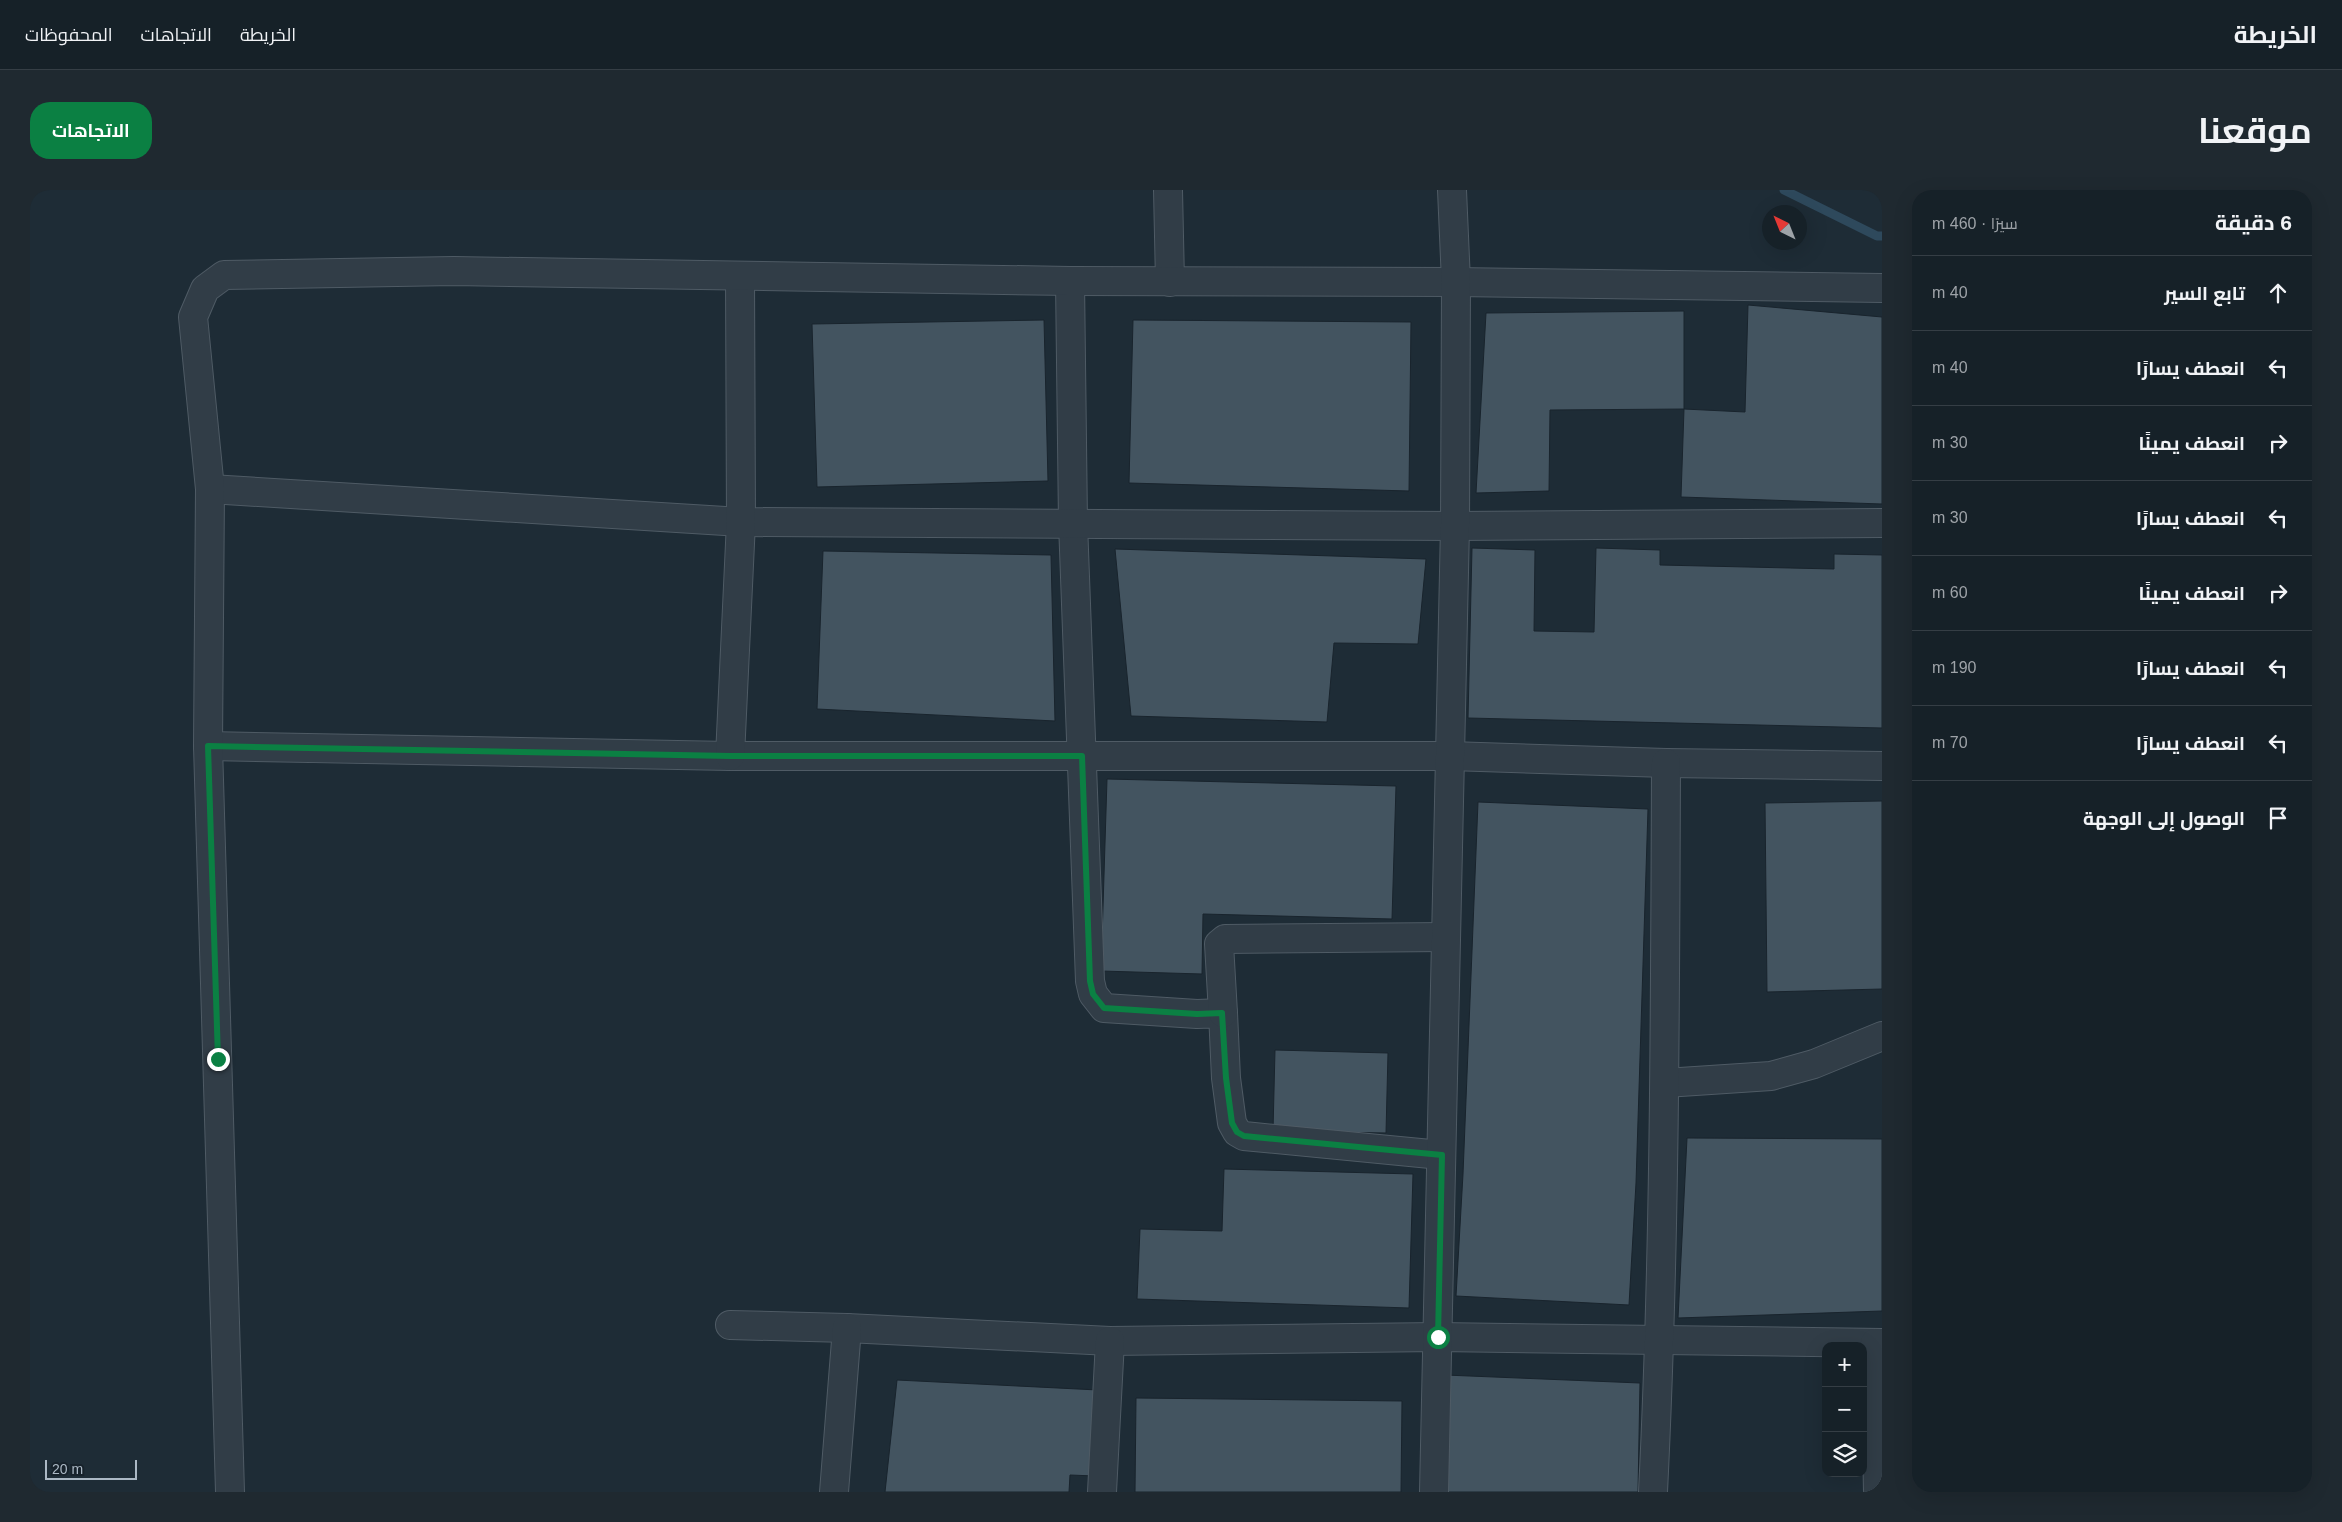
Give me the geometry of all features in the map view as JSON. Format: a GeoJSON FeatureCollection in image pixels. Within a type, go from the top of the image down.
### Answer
{"type":"FeatureCollection","features":[{"type":"Feature","properties":{"kind":"street"},"geometry":{"type":"LineString","coordinates":[[1168,190],[1170,282]]}},
{"type":"Feature","properties":{"kind":"street"},"geometry":{"type":"LineString","coordinates":[[1434,1492],[1455,526],[1456,282],[1452,190]]}},
{"type":"Feature","properties":{"kind":"street"},"geometry":{"type":"LineString","coordinates":[[230,1492],[208,746],[210,489],[193,317],[205,289],[224,275],[454,272],[1070,282],[1456,282],[1882,288]]}},
{"type":"Feature","properties":{"kind":"street"},"geometry":{"type":"LineString","coordinates":[[730,756],[741,522],[740,276]]}},
{"type":"Feature","properties":{"kind":"street"},"geometry":{"type":"LineString","coordinates":[[1070,282],[1073,523],[1090,981],[1093,994],[1104,1008],[1197,1014],[1222,1013]]}},
{"type":"Feature","properties":{"kind":"street"},"geometry":{"type":"LineString","coordinates":[[210,489],[741,522],[1455,526],[1882,523]]}},
{"type":"Feature","properties":{"kind":"street"},"geometry":{"type":"LineString","coordinates":[[208,746],[730,756],[1450,756],[1666,763],[1882,766]]}},
{"type":"Feature","properties":{"kind":"street"},"geometry":{"type":"LineString","coordinates":[[1653,1492],[1660,1340],[1665,1083],[1666,763]]}},
{"type":"Feature","properties":{"kind":"street"},"geometry":{"type":"LineString","coordinates":[[1442,1155],[1244,1136],[1237,1132],[1232,1123],[1226,1078],[1219,944],[1225,938],[1446,937]]}},
{"type":"Feature","properties":{"kind":"street"},"geometry":{"type":"LineString","coordinates":[[1665,1083],[1771,1076],[1814,1064],[1882,1036]]}},
{"type":"Feature","properties":{"kind":"street"},"geometry":{"type":"LineString","coordinates":[[730,1325],[847,1328],[1110,1341],[1438,1337],[1879,1343],[1878,1492]]}},
{"type":"Feature","properties":{"kind":"street"},"geometry":{"type":"LineString","coordinates":[[834,1492],[847,1328]]}},
{"type":"Feature","properties":{"kind":"street"},"geometry":{"type":"LineString","coordinates":[[1102,1492],[1110,1341]]}},
{"type":"Feature","properties":{"kind":"building"},"geometry":{"type":"Polygon","coordinates":[[[1748,305],[1882,317],[1882,504],[1681,497],[1684,409],[1745,412],[1748,305]]]}},
{"type":"Feature","properties":{"kind":"building"},"geometry":{"type":"Polygon","coordinates":[[[1684,311],[1684,409],[1550,410],[1549,491],[1476,493],[1486,313],[1684,311]]]}},
{"type":"Feature","properties":{"kind":"building"},"geometry":{"type":"Polygon","coordinates":[[[1044,320],[1048,481],[817,487],[812,324],[1044,320]]]}},
{"type":"Feature","properties":{"kind":"building"},"geometry":{"type":"Polygon","coordinates":[[[1133,320],[1411,322],[1409,491],[1129,483],[1133,320]]]}},
{"type":"Feature","properties":{"kind":"building"},"geometry":{"type":"Polygon","coordinates":[[[1472,548],[1535,550],[1534,631],[1594,632],[1596,548],[1660,550],[1660,565],[1834,569],[1834,554],[1882,555],[1882,728],[1468,718],[1472,548]]]}},
{"type":"Feature","properties":{"kind":"building"},"geometry":{"type":"Polygon","coordinates":[[[1115,549],[1426,559],[1418,644],[1334,643],[1327,722],[1131,716],[1115,549]]]}},
{"type":"Feature","properties":{"kind":"building"},"geometry":{"type":"Polygon","coordinates":[[[823,551],[1051,555],[1055,721],[817,709],[823,551]]]}},
{"type":"Feature","properties":{"kind":"building"},"geometry":{"type":"Polygon","coordinates":[[[1107,779],[1396,786],[1392,919],[1203,914],[1202,974],[1101,971],[1107,779]]]}},
{"type":"Feature","properties":{"kind":"building"},"geometry":{"type":"Polygon","coordinates":[[[1882,801],[1882,989],[1767,992],[1765,803],[1882,801]]]}},
{"type":"Feature","properties":{"kind":"building"},"geometry":{"type":"Polygon","coordinates":[[[1478,802],[1648,809],[1636,1183],[1629,1305],[1456,1296],[1463,1174],[1478,802]]]}},
{"type":"Feature","properties":{"kind":"building"},"geometry":{"type":"Polygon","coordinates":[[[1275,1050],[1388,1053],[1386,1133],[1273,1131],[1275,1050]]]}},
{"type":"Feature","properties":{"kind":"building"},"geometry":{"type":"Polygon","coordinates":[[[1687,1138],[1882,1139],[1882,1311],[1678,1318],[1687,1138]]]}},
{"type":"Feature","properties":{"kind":"building"},"geometry":{"type":"Polygon","coordinates":[[[1224,1169],[1413,1174],[1409,1308],[1137,1299],[1140,1229],[1222,1231],[1224,1169]]]}},
{"type":"Feature","properties":{"kind":"building"},"geometry":{"type":"Polygon","coordinates":[[[1445,1375],[1640,1383],[1638,1492],[1445,1492],[1445,1375]]]}},
{"type":"Feature","properties":{"kind":"building"},"geometry":{"type":"Polygon","coordinates":[[[897,1380],[1098,1390],[1095,1476],[1070,1475],[1069,1492],[885,1492],[897,1380]]]}},
{"type":"Feature","properties":{"kind":"building"},"geometry":{"type":"Polygon","coordinates":[[[1136,1398],[1402,1401],[1401,1492],[1135,1492],[1136,1398]]]}},
{"type":"Feature","properties":{"kind":"waterway"},"geometry":{"type":"LineString","coordinates":[[1784,190],[1877,236],[1882,236]]}},
{"type":"Feature","properties":{"kind":"route"},"geometry":{"type":"LineString","coordinates":[[218,1059],[208,746],[730,756],[1082,756],[1090,981],[1093,994],[1104,1008],[1197,1014],[1222,1013],[1226,1078],[1232,1123],[1237,1132],[1244,1136],[1442,1155],[1438,1337]]}}]}
